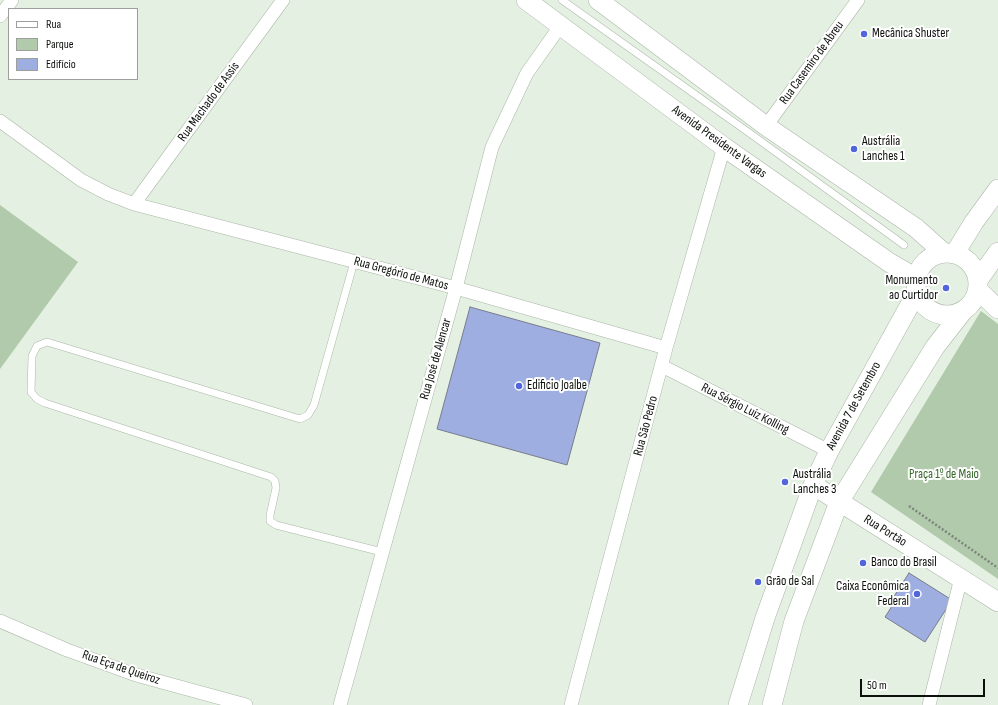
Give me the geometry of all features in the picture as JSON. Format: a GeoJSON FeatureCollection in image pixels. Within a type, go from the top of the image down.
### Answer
{"type":"FeatureCollection","features":[{"type":"Feature","properties":{"kind":"main road","name":"Avenida Presidente Vargas"},"geometry":{"type":"LineString","coordinates":[[526,0],[724,147],[890,263],[916,285]]}},
{"type":"Feature","properties":{"kind":"main road"},"geometry":{"type":"LineString","coordinates":[[598,0],[766,126],[949,252],[966,258],[975,267],[979,285],[998,309]]}},
{"type":"Feature","properties":{"kind":"main road"},"geometry":{"type":"LineString","coordinates":[[963,311],[949,315],[935,313],[923,305],[916,285],[921,266],[931,256],[949,252],[974,222],[998,189]]}},
{"type":"Feature","properties":{"kind":"main road"},"geometry":{"type":"LineString","coordinates":[[772,705],[794,621],[839,502],[935,347],[963,311],[973,303],[979,285],[998,252]]}},
{"type":"Feature","properties":{"kind":"main road","name":"Avenida 7 de Setembro"},"geometry":{"type":"LineString","coordinates":[[738,705],[765,618],[813,485],[829,451],[916,285]]}},
{"type":"Feature","properties":{"kind":"main road","name":"Rua Portão"},"geometry":{"type":"LineString","coordinates":[[813,485],[998,602]]}},
{"type":"Feature","properties":{"kind":"street"},"geometry":{"type":"LineString","coordinates":[[0,16],[12,0]]}},
{"type":"Feature","properties":{"kind":"street","name":"Rua Machado de Assis"},"geometry":{"type":"LineString","coordinates":[[134,204],[283,0]]}},
{"type":"Feature","properties":{"kind":"street","name":"Rua Casemiro de Abreu"},"geometry":{"type":"LineString","coordinates":[[766,126],[858,0]]}},
{"type":"Feature","properties":{"kind":"street","name":"Rua José de Alencar"},"geometry":{"type":"LineString","coordinates":[[340,705],[456,288],[492,147],[527,73],[561,25]]}},
{"type":"Feature","properties":{"kind":"street","name":"Rua Gregório de Matos"},"geometry":{"type":"LineString","coordinates":[[0,121],[81,180],[108,194],[134,204],[456,288],[666,348]]}},
{"type":"Feature","properties":{"kind":"street","name":"Rua São Pedro"},"geometry":{"type":"LineString","coordinates":[[571,705],[666,348],[724,147]]}},
{"type":"Feature","properties":{"kind":"street","name":"Rua Sérgio Luiz Kolling"},"geometry":{"type":"LineString","coordinates":[[662,366],[829,451]]}},
{"type":"Feature","properties":{"kind":"street"},"geometry":{"type":"LineString","coordinates":[[929,705],[961,578]]}},
{"type":"Feature","properties":{"kind":"street","name":"Rua Eça de Queiroz"},"geometry":{"type":"LineString","coordinates":[[0,620],[66,650],[136,675],[246,705]]}},
{"type":"Feature","properties":{"kind":"lane"},"geometry":{"type":"LineString","coordinates":[[562,0],[904,245]]}},
{"type":"Feature","properties":{"kind":"lane"},"geometry":{"type":"LineString","coordinates":[[354,262],[314,404],[308,415],[300,419],[47,342],[37,346],[32,356],[31,392],[45,403],[270,477],[275,481],[276,488],[270,521],[276,525],[382,552]]}},
{"type":"Feature","properties":{"kind":"path"},"geometry":{"type":"LineString","coordinates":[[909,506],[998,568]]}},
{"type":"Feature","properties":{"kind":"green space"},"geometry":{"type":"Polygon","coordinates":[[[0,205],[78,262],[0,369],[0,205]]]}},
{"type":"Feature","properties":{"kind":"green space","name":"Praça 1º de Maio"},"geometry":{"type":"Polygon","coordinates":[[[981,311],[998,324],[998,579],[871,492],[981,311]]]}},
{"type":"Feature","properties":{"kind":"building","name":"Edificio Joalbe"},"geometry":{"type":"Polygon","coordinates":[[[470,307],[600,343],[567,465],[437,429],[470,307]]]}},
{"type":"Feature","properties":{"kind":"building"},"geometry":{"type":"Polygon","coordinates":[[[909,573],[952,600],[925,642],[885,617],[894,603],[891,601],[909,573]]]}},
{"type":"Feature","properties":{"kind":"place","name":"Mecânica Shuster"},"geometry":{"type":"Point","coordinates":[864,34]}},
{"type":"Feature","properties":{"kind":"place","name":"Austrália Lanches 1"},"geometry":{"type":"Point","coordinates":[854,149]}},
{"type":"Feature","properties":{"kind":"place","name":"Monumento ao Curtidor"},"geometry":{"type":"Point","coordinates":[946,288]}},
{"type":"Feature","properties":{"kind":"place","name":"Edificio Joalbe"},"geometry":{"type":"Point","coordinates":[519,386]}},
{"type":"Feature","properties":{"kind":"place","name":"Austrália Lanches 3"},"geometry":{"type":"Point","coordinates":[785,482]}},
{"type":"Feature","properties":{"kind":"place","name":"Banco do Brasil"},"geometry":{"type":"Point","coordinates":[863,563]}},
{"type":"Feature","properties":{"kind":"place","name":"Grão de Sal"},"geometry":{"type":"Point","coordinates":[758,582]}},
{"type":"Feature","properties":{"kind":"place","name":"Caixa Econômica Federal"},"geometry":{"type":"Point","coordinates":[917,594]}}]}
